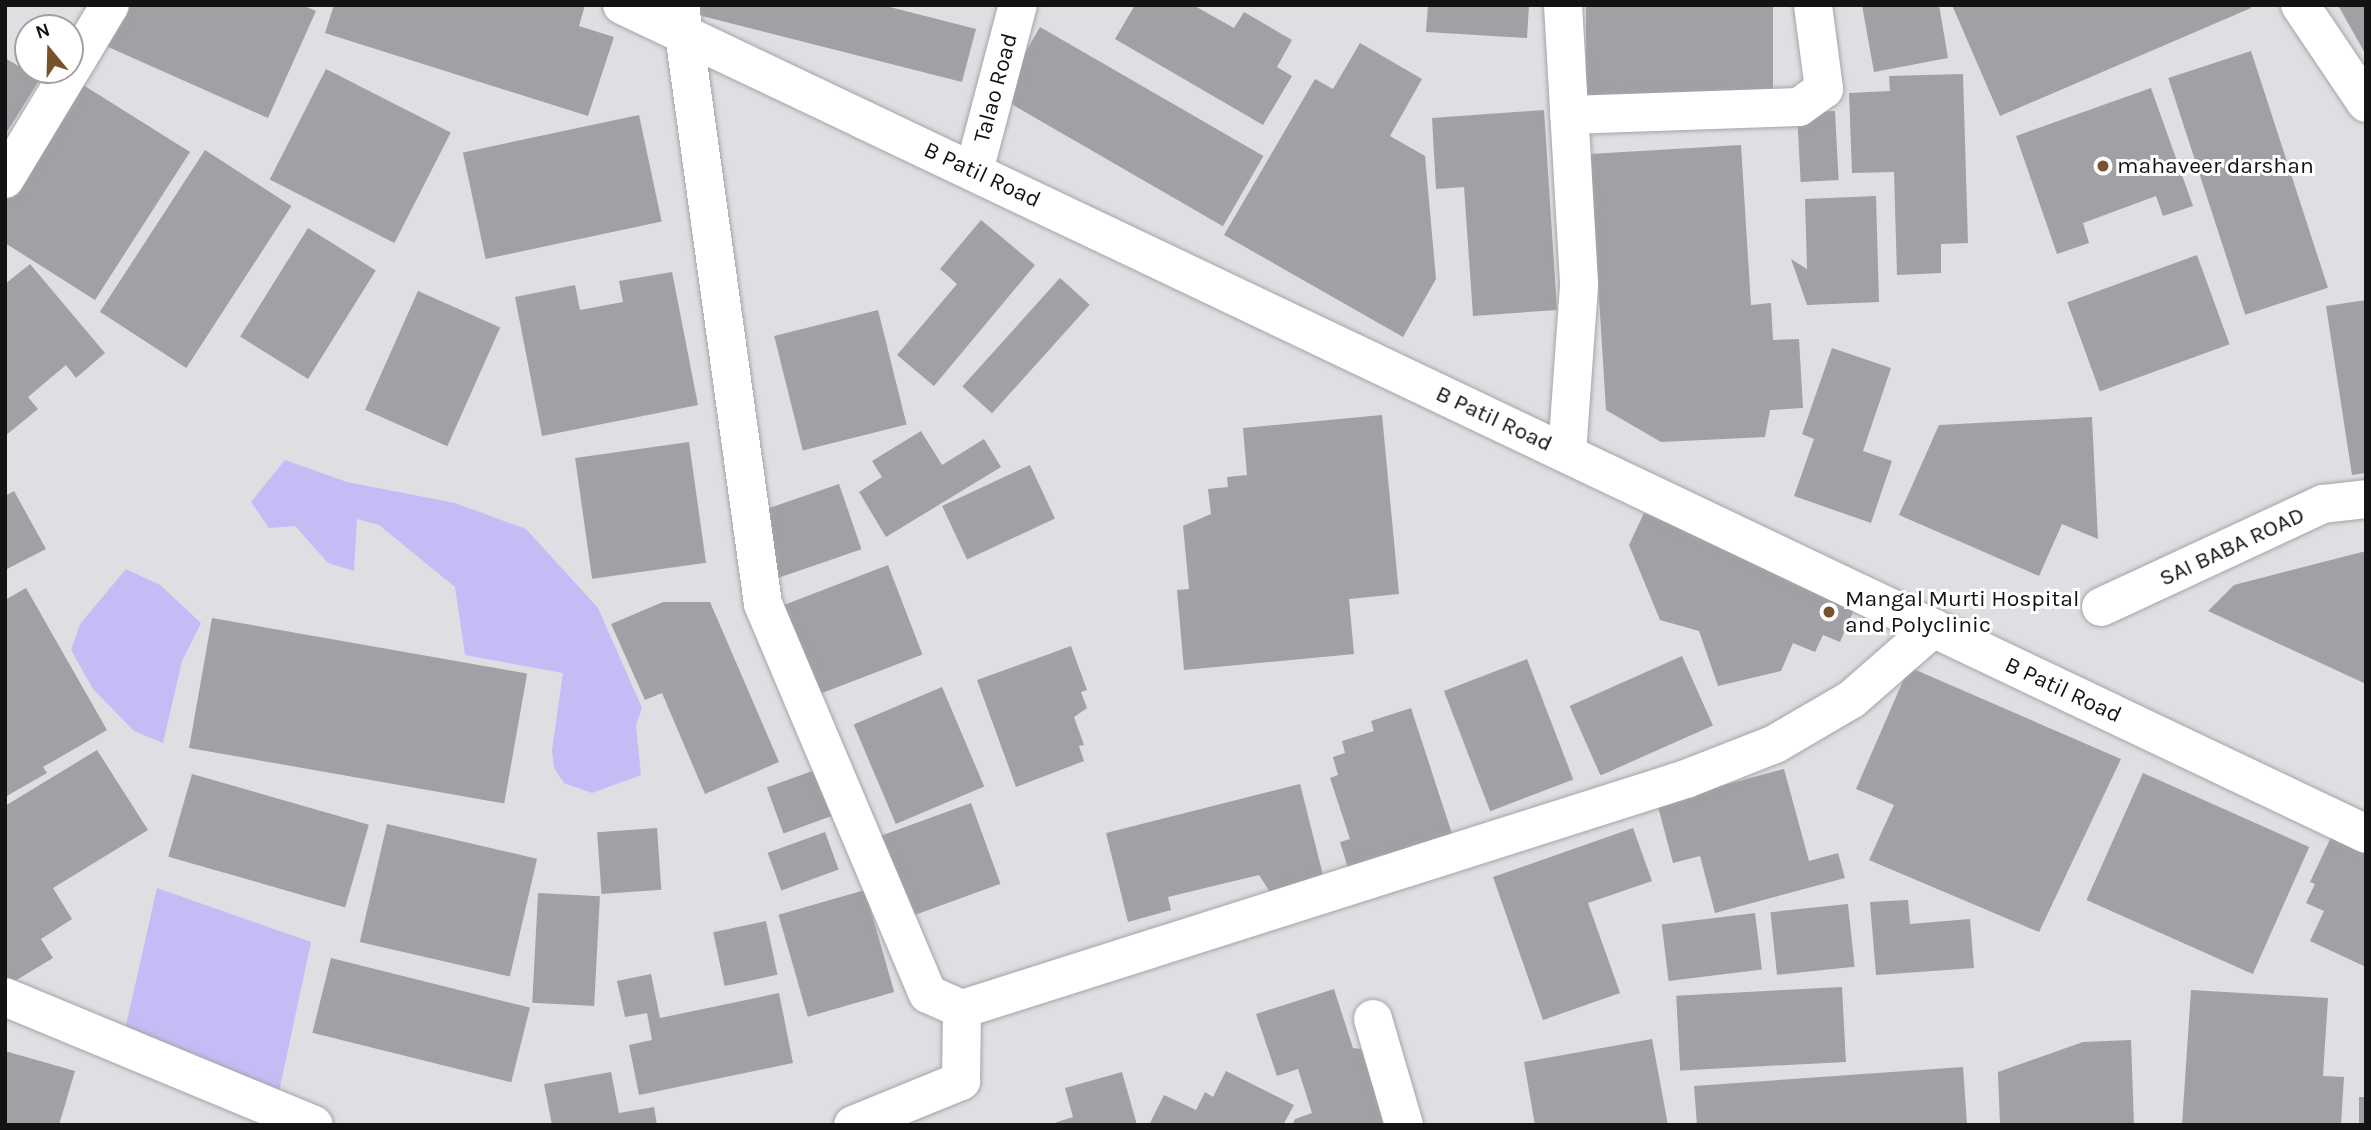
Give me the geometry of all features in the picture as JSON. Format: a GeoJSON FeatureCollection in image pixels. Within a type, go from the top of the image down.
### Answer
{"type":"FeatureCollection","features":[{"type":"Feature","properties":{"kind":"street"},"geometry":{"type":"LineString","coordinates":[[5,179],[110,5]]}},
{"type":"Feature","properties":{"kind":"street","name":"B Patil Road"},"geometry":{"type":"LineString","coordinates":[[622,5],[682,20],[974,171],[2366,834]]}},
{"type":"Feature","properties":{"kind":"street","name":"Talao Road"},"geometry":{"type":"LineString","coordinates":[[974,171],[1018,5]]}},
{"type":"Feature","properties":{"kind":"street"},"geometry":{"type":"LineString","coordinates":[[1563,5],[1579,286],[1567,453]]}},
{"type":"Feature","properties":{"kind":"street"},"geometry":{"type":"LineString","coordinates":[[1569,115],[1799,107],[1824,89],[1813,5]]}},
{"type":"Feature","properties":{"kind":"street"},"geometry":{"type":"LineString","coordinates":[[2300,5],[2366,103]]}},
{"type":"Feature","properties":{"kind":"street"},"geometry":{"type":"LineString","coordinates":[[682,20],[763,604],[928,994],[962,1009],[1699,774],[1775,744],[1852,699],[1933,628]]}},
{"type":"Feature","properties":{"kind":"street","name":"SAI BABA ROAD"},"geometry":{"type":"LineString","coordinates":[[2101,607],[2323,504],[2366,499]]}},
{"type":"Feature","properties":{"kind":"street"},"geometry":{"type":"LineString","coordinates":[[5,997],[314,1125]]}},
{"type":"Feature","properties":{"kind":"street"},"geometry":{"type":"LineString","coordinates":[[853,1125],[961,1081],[962,1009]]}},
{"type":"Feature","properties":{"kind":"street"},"geometry":{"type":"LineString","coordinates":[[1373,1019],[1404,1125]]}},
{"type":"Feature","properties":{"kind":"shaded area"},"geometry":{"type":"Polygon","coordinates":[[[285,460],[347,482],[455,503],[526,529],[598,608],[642,708],[636,725],[641,775],[592,793],[564,783],[554,768],[552,750],[563,673],[465,655],[455,587],[379,525],[357,519],[354,571],[328,563],[295,526],[269,528],[251,502],[285,460]]]}},
{"type":"Feature","properties":{"kind":"shaded area"},"geometry":{"type":"Polygon","coordinates":[[[126,569],[160,585],[201,623],[182,661],[163,743],[134,731],[93,689],[71,650],[80,624],[126,569]]]}},
{"type":"Feature","properties":{"kind":"shaded area"},"geometry":{"type":"Polygon","coordinates":[[[157,888],[311,942],[279,1092],[124,1034],[157,888]]]}},
{"type":"Feature","properties":{"kind":"building"},"geometry":{"type":"Polygon","coordinates":[[[124,5],[302,5],[316,11],[268,118],[106,46],[124,5]]]}},
{"type":"Feature","properties":{"kind":"building"},"geometry":{"type":"Polygon","coordinates":[[[334,5],[585,5],[579,26],[614,37],[588,116],[325,33],[334,5]]]}},
{"type":"Feature","properties":{"kind":"building"},"geometry":{"type":"Polygon","coordinates":[[[692,5],[882,5],[976,29],[962,82],[690,13],[692,5]]]}},
{"type":"Feature","properties":{"kind":"building"},"geometry":{"type":"Polygon","coordinates":[[[1135,5],[1193,5],[1234,28],[1244,12],[1292,40],[1277,67],[1292,76],[1263,125],[1115,39],[1135,5]]]}},
{"type":"Feature","properties":{"kind":"building"},"geometry":{"type":"Polygon","coordinates":[[[1428,5],[1529,5],[1527,38],[1426,32],[1428,5]]]}},
{"type":"Feature","properties":{"kind":"building"},"geometry":{"type":"Polygon","coordinates":[[[1586,5],[1773,5],[1773,103],[1586,103],[1586,5]]]}},
{"type":"Feature","properties":{"kind":"building"},"geometry":{"type":"Polygon","coordinates":[[[1862,5],[1939,5],[1948,58],[1874,72],[1862,5]]]}},
{"type":"Feature","properties":{"kind":"building"},"geometry":{"type":"Polygon","coordinates":[[[1952,5],[2250,5],[2251,8],[2000,116],[1952,5]]]}},
{"type":"Feature","properties":{"kind":"building"},"geometry":{"type":"Polygon","coordinates":[[[2366,5],[2366,55],[2339,7],[2366,5]]]}},
{"type":"Feature","properties":{"kind":"building"},"geometry":{"type":"Polygon","coordinates":[[[1040,27],[1263,156],[1223,226],[1000,97],[1040,27]]]}},
{"type":"Feature","properties":{"kind":"building"},"geometry":{"type":"Polygon","coordinates":[[[1360,43],[1422,79],[1390,136],[1425,156],[1436,279],[1403,337],[1224,235],[1315,79],[1333,89],[1360,43]]]}},
{"type":"Feature","properties":{"kind":"building"},"geometry":{"type":"Polygon","coordinates":[[[2251,51],[2328,288],[2245,315],[2168,78],[2251,51]]]}},
{"type":"Feature","properties":{"kind":"building"},"geometry":{"type":"Polygon","coordinates":[[[5,58],[14,63],[14,84],[37,84],[5,135],[5,58]]]}},
{"type":"Feature","properties":{"kind":"building"},"geometry":{"type":"Polygon","coordinates":[[[326,69],[451,133],[394,243],[270,179],[326,69]]]}},
{"type":"Feature","properties":{"kind":"building"},"geometry":{"type":"Polygon","coordinates":[[[1963,74],[1968,243],[1941,244],[1941,273],[1897,275],[1894,172],[1852,173],[1849,93],[1890,91],[1889,76],[1963,74]]]}},
{"type":"Feature","properties":{"kind":"building"},"geometry":{"type":"Polygon","coordinates":[[[79,84],[190,152],[95,300],[5,243],[5,197],[79,84]]]}},
{"type":"Feature","properties":{"kind":"building","name":"mahaveer darshan"},"geometry":{"type":"Polygon","coordinates":[[[2151,88],[2193,206],[2163,216],[2156,196],[2083,223],[2089,243],[2057,254],[2016,136],[2151,88]]]}},
{"type":"Feature","properties":{"kind":"building"},"geometry":{"type":"Polygon","coordinates":[[[1544,110],[1557,310],[1473,316],[1464,187],[1436,189],[1432,118],[1544,110]]]}},
{"type":"Feature","properties":{"kind":"building"},"geometry":{"type":"Polygon","coordinates":[[[1835,111],[1839,180],[1801,182],[1797,113],[1835,111]]]}},
{"type":"Feature","properties":{"kind":"building"},"geometry":{"type":"Polygon","coordinates":[[[639,115],[662,222],[486,259],[463,152],[639,115]]]}},
{"type":"Feature","properties":{"kind":"building"},"geometry":{"type":"Polygon","coordinates":[[[1741,145],[1751,305],[1771,303],[1773,340],[1799,339],[1803,408],[1770,410],[1765,437],[1661,442],[1606,410],[1590,154],[1741,145]]]}},
{"type":"Feature","properties":{"kind":"building"},"geometry":{"type":"Polygon","coordinates":[[[205,150],[291,206],[186,368],[100,312],[205,150]]]}},
{"type":"Feature","properties":{"kind":"building"},"geometry":{"type":"Polygon","coordinates":[[[1876,196],[1879,302],[1807,305],[1791,259],[1807,269],[1805,199],[1876,196]]]}},
{"type":"Feature","properties":{"kind":"building"},"geometry":{"type":"Polygon","coordinates":[[[981,220],[1035,265],[934,386],[897,355],[957,284],[940,269],[981,220]]]}},
{"type":"Feature","properties":{"kind":"building"},"geometry":{"type":"Polygon","coordinates":[[[308,228],[376,270],[308,379],[240,337],[308,228]]]}},
{"type":"Feature","properties":{"kind":"building"},"geometry":{"type":"Polygon","coordinates":[[[2197,255],[2229,344],[2100,391],[2067,302],[2197,255]]]}},
{"type":"Feature","properties":{"kind":"building"},"geometry":{"type":"Polygon","coordinates":[[[30,264],[105,353],[76,378],[66,365],[28,397],[38,409],[5,436],[5,284],[30,264]]]}},
{"type":"Feature","properties":{"kind":"building"},"geometry":{"type":"Polygon","coordinates":[[[672,272],[698,405],[542,436],[515,297],[575,285],[580,310],[623,302],[619,281],[672,272]]]}},
{"type":"Feature","properties":{"kind":"building"},"geometry":{"type":"Polygon","coordinates":[[[1060,278],[1090,305],[992,413],[962,386],[1060,278]]]}},
{"type":"Feature","properties":{"kind":"building"},"geometry":{"type":"Polygon","coordinates":[[[418,291],[500,328],[447,446],[365,410],[418,291]]]}},
{"type":"Feature","properties":{"kind":"building"},"geometry":{"type":"Polygon","coordinates":[[[2366,300],[2366,473],[2352,475],[2326,306],[2366,300]]]}},
{"type":"Feature","properties":{"kind":"building"},"geometry":{"type":"Polygon","coordinates":[[[878,310],[907,424],[803,450],[774,336],[878,310]]]}},
{"type":"Feature","properties":{"kind":"building"},"geometry":{"type":"Polygon","coordinates":[[[1832,348],[1891,368],[1863,451],[1892,461],[1871,523],[1794,496],[1814,439],[1802,434],[1832,348]]]}},
{"type":"Feature","properties":{"kind":"building"},"geometry":{"type":"Polygon","coordinates":[[[1382,415],[1399,594],[1349,599],[1354,654],[1184,670],[1177,590],[1189,589],[1183,526],[1211,514],[1208,489],[1228,487],[1227,477],[1247,475],[1243,428],[1382,415]]]}},
{"type":"Feature","properties":{"kind":"building"},"geometry":{"type":"Polygon","coordinates":[[[2092,417],[2098,539],[2062,524],[2039,576],[1899,515],[1939,425],[2092,417]]]}},
{"type":"Feature","properties":{"kind":"building"},"geometry":{"type":"Polygon","coordinates":[[[921,431],[942,465],[984,439],[1001,467],[886,537],[859,492],[882,477],[872,461],[921,431]]]}},
{"type":"Feature","properties":{"kind":"building"},"geometry":{"type":"Polygon","coordinates":[[[689,442],[706,563],[592,579],[575,458],[689,442]]]}},
{"type":"Feature","properties":{"kind":"building"},"geometry":{"type":"Polygon","coordinates":[[[1030,465],[1055,518],[967,559],[942,506],[1030,465]]]}},
{"type":"Feature","properties":{"kind":"building"},"geometry":{"type":"Polygon","coordinates":[[[839,484],[861,549],[779,578],[757,512],[839,484]]]}},
{"type":"Feature","properties":{"kind":"building"},"geometry":{"type":"Polygon","coordinates":[[[14,491],[46,549],[5,570],[5,496],[14,491]]]}},
{"type":"Feature","properties":{"kind":"building"},"geometry":{"type":"Polygon","coordinates":[[[1644,513],[1857,603],[1840,642],[1823,635],[1815,652],[1793,643],[1781,671],[1718,686],[1699,631],[1660,620],[1629,545],[1644,513]]]}},
{"type":"Feature","properties":{"kind":"building"},"geometry":{"type":"Polygon","coordinates":[[[2366,551],[2366,684],[2208,611],[2234,585],[2366,551]]]}},
{"type":"Feature","properties":{"kind":"building"},"geometry":{"type":"Polygon","coordinates":[[[888,565],[922,655],[815,696],[781,606],[888,565]]]}},
{"type":"Feature","properties":{"kind":"building"},"geometry":{"type":"Polygon","coordinates":[[[26,588],[107,730],[43,767],[47,773],[5,797],[5,600],[26,588]]]}},
{"type":"Feature","properties":{"kind":"building"},"geometry":{"type":"Polygon","coordinates":[[[663,602],[710,602],[779,762],[705,794],[662,693],[645,700],[611,624],[663,602]]]}},
{"type":"Feature","properties":{"kind":"building"},"geometry":{"type":"Polygon","coordinates":[[[212,618],[527,674],[504,804],[189,748],[212,618]]]}},
{"type":"Feature","properties":{"kind":"building"},"geometry":{"type":"Polygon","coordinates":[[[1071,646],[1087,690],[1081,692],[1087,708],[1074,717],[1084,745],[1079,746],[1084,761],[1016,787],[977,680],[1071,646]]]}},
{"type":"Feature","properties":{"kind":"building"},"geometry":{"type":"Polygon","coordinates":[[[1682,656],[1713,725],[1601,775],[1570,706],[1682,656]]]}},
{"type":"Feature","properties":{"kind":"building"},"geometry":{"type":"Polygon","coordinates":[[[1527,659],[1573,779],[1490,811],[1444,691],[1527,659]]]}},
{"type":"Feature","properties":{"kind":"building"},"geometry":{"type":"Polygon","coordinates":[[[1909,667],[2121,759],[2039,932],[1869,860],[1894,805],[1856,789],[1909,667]]]}},
{"type":"Feature","properties":{"kind":"building"},"geometry":{"type":"Polygon","coordinates":[[[942,687],[984,786],[896,824],[854,725],[942,687]]]}},
{"type":"Feature","properties":{"kind":"building"},"geometry":{"type":"Polygon","coordinates":[[[1411,708],[1455,843],[1351,878],[1340,842],[1350,839],[1330,778],[1338,775],[1333,757],[1345,753],[1342,741],[1374,731],[1371,721],[1411,708]]]}},
{"type":"Feature","properties":{"kind":"building"},"geometry":{"type":"Polygon","coordinates":[[[97,750],[148,830],[53,888],[72,919],[41,939],[53,958],[5,987],[5,806],[97,750]]]}},
{"type":"Feature","properties":{"kind":"building"},"geometry":{"type":"Polygon","coordinates":[[[826,766],[843,812],[784,834],[767,788],[826,766]]]}},
{"type":"Feature","properties":{"kind":"building"},"geometry":{"type":"Polygon","coordinates":[[[1784,769],[1809,861],[1838,853],[1845,878],[1715,913],[1700,856],[1673,863],[1657,803],[1784,769]]]}},
{"type":"Feature","properties":{"kind":"building"},"geometry":{"type":"Polygon","coordinates":[[[2143,773],[2309,847],[2253,974],[2086,900],[2143,773]]]}},
{"type":"Feature","properties":{"kind":"building"},"geometry":{"type":"Polygon","coordinates":[[[192,774],[369,825],[345,907],[168,857],[192,774]]]}},
{"type":"Feature","properties":{"kind":"building"},"geometry":{"type":"Polygon","coordinates":[[[1300,784],[1324,879],[1270,892],[1259,875],[1168,897],[1171,910],[1128,922],[1106,833],[1300,784]]]}},
{"type":"Feature","properties":{"kind":"building"},"geometry":{"type":"Polygon","coordinates":[[[971,803],[1000,884],[906,918],[877,837],[971,803]]]}},
{"type":"Feature","properties":{"kind":"building"},"geometry":{"type":"Polygon","coordinates":[[[387,824],[537,859],[510,977],[360,942],[387,824]]]}},
{"type":"Feature","properties":{"kind":"building"},"geometry":{"type":"Polygon","coordinates":[[[657,828],[661,890],[601,894],[597,832],[657,828]]]}},
{"type":"Feature","properties":{"kind":"building"},"geometry":{"type":"Polygon","coordinates":[[[1633,828],[1652,881],[1588,903],[1620,993],[1543,1020],[1493,877],[1633,828]]]}},
{"type":"Feature","properties":{"kind":"building"},"geometry":{"type":"Polygon","coordinates":[[[825,832],[839,870],[781,890],[768,853],[825,832]]]}},
{"type":"Feature","properties":{"kind":"building"},"geometry":{"type":"Polygon","coordinates":[[[2332,835],[2366,851],[2366,967],[2310,941],[2324,911],[2306,903],[2315,884],[2310,882],[2332,835]]]}},
{"type":"Feature","properties":{"kind":"building"},"geometry":{"type":"Polygon","coordinates":[[[865,890],[894,992],[808,1017],[778,915],[865,890]]]}},
{"type":"Feature","properties":{"kind":"building"},"geometry":{"type":"Polygon","coordinates":[[[538,893],[600,896],[594,1006],[532,1003],[538,893]]]}},
{"type":"Feature","properties":{"kind":"building"},"geometry":{"type":"Polygon","coordinates":[[[1908,900],[1910,924],[1970,919],[1974,968],[1876,975],[1870,902],[1908,900]]]}},
{"type":"Feature","properties":{"kind":"building"},"geometry":{"type":"Polygon","coordinates":[[[1848,904],[1855,967],[1777,975],[1770,912],[1848,904]]]}},
{"type":"Feature","properties":{"kind":"building"},"geometry":{"type":"Polygon","coordinates":[[[1755,913],[1762,970],[1669,981],[1662,924],[1755,913]]]}},
{"type":"Feature","properties":{"kind":"building"},"geometry":{"type":"Polygon","coordinates":[[[766,921],[777,975],[725,986],[713,932],[766,921]]]}},
{"type":"Feature","properties":{"kind":"building"},"geometry":{"type":"Polygon","coordinates":[[[331,958],[530,1008],[511,1082],[312,1033],[331,958]]]}},
{"type":"Feature","properties":{"kind":"building"},"geometry":{"type":"Polygon","coordinates":[[[651,974],[660,1018],[779,993],[793,1063],[639,1095],[629,1045],[652,1040],[647,1013],[625,1017],[617,981],[651,974]]]}},
{"type":"Feature","properties":{"kind":"building"},"geometry":{"type":"Polygon","coordinates":[[[1842,987],[1846,1062],[1680,1071],[1676,996],[1842,987]]]}},
{"type":"Feature","properties":{"kind":"building"},"geometry":{"type":"Polygon","coordinates":[[[1334,989],[1353,1048],[1361,1049],[1387,1125],[1292,1125],[1295,1119],[1312,1113],[1298,1069],[1277,1076],[1256,1014],[1334,989]]]}},
{"type":"Feature","properties":{"kind":"building"},"geometry":{"type":"Polygon","coordinates":[[[2191,990],[2328,998],[2323,1076],[2344,1077],[2341,1125],[2182,1125],[2191,990]]]}},
{"type":"Feature","properties":{"kind":"building"},"geometry":{"type":"Polygon","coordinates":[[[1652,1039],[1668,1125],[1535,1125],[1524,1062],[1652,1039]]]}},
{"type":"Feature","properties":{"kind":"building"},"geometry":{"type":"Polygon","coordinates":[[[2131,1040],[2134,1125],[2000,1125],[1998,1072],[2083,1042],[2131,1040]]]}},
{"type":"Feature","properties":{"kind":"building"},"geometry":{"type":"Polygon","coordinates":[[[5,1051],[75,1071],[59,1125],[5,1125],[5,1051]]]}},
{"type":"Feature","properties":{"kind":"building"},"geometry":{"type":"Polygon","coordinates":[[[1963,1067],[1967,1125],[1697,1125],[1694,1086],[1963,1067]]]}},
{"type":"Feature","properties":{"kind":"building"},"geometry":{"type":"Polygon","coordinates":[[[1226,1071],[1294,1105],[1283,1125],[1149,1125],[1164,1095],[1196,1110],[1205,1092],[1213,1097],[1226,1071]]]}},
{"type":"Feature","properties":{"kind":"building"},"geometry":{"type":"Polygon","coordinates":[[[611,1072],[619,1113],[654,1107],[657,1125],[552,1125],[544,1084],[611,1072]]]}},
{"type":"Feature","properties":{"kind":"building"},"geometry":{"type":"Polygon","coordinates":[[[1122,1072],[1137,1125],[1048,1125],[1073,1117],[1065,1088],[1122,1072]]]}},
{"type":"Feature","properties":{"kind":"building"},"geometry":{"type":"Polygon","coordinates":[[[2359,1097],[2366,1097],[2366,1125],[2359,1125],[2359,1097]]]}},
{"type":"Feature","properties":{"kind":"place","name":"mahaveer darshan"},"geometry":{"type":"Point","coordinates":[2103,166]}},
{"type":"Feature","properties":{"kind":"place","name":"Mangal Murti Hospital and Polyclinic"},"geometry":{"type":"Point","coordinates":[1829,612]}}]}
